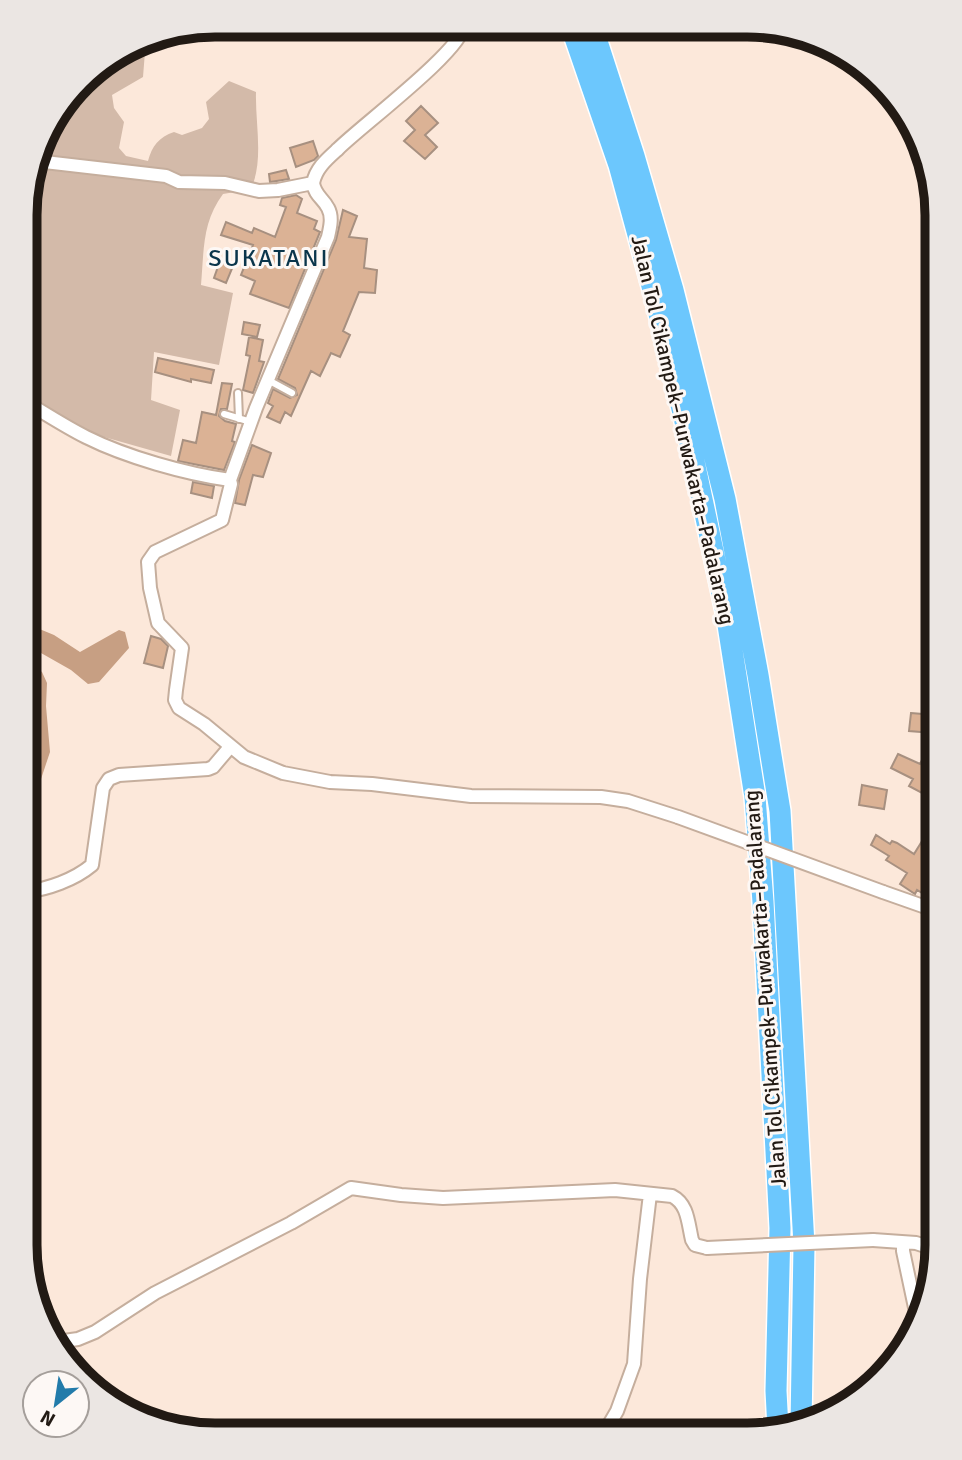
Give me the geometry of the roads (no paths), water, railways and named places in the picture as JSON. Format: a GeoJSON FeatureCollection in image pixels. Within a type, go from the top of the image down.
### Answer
{"type":"FeatureCollection","features":[{"type":"Feature","properties":{"kind":"highway","name":"Jalan Tol Cikampek–Purwakarta–Padalarang"},"geometry":{"type":"LineString","coordinates":[[575,37],[619,165],[651,284],[701,490],[726,612],[755,797],[790,1202],[804,1245],[801,1415]]}},
{"type":"Feature","properties":{"kind":"highway","name":"Jalan Tol Cikampek–Purwakarta–Padalarang"},"geometry":{"type":"LineString","coordinates":[[596,37],[673,290],[725,499],[780,811],[790,1202],[780,1228],[778,1421]]}},
{"type":"Feature","properties":{"kind":"street"},"geometry":{"type":"LineString","coordinates":[[461,37],[443,59],[346,141],[315,172],[313,183],[317,197],[327,206],[331,219],[328,237],[268,380],[245,420],[226,509],[219,523],[155,552],[148,562],[150,588],[158,622],[182,648],[176,690],[177,705],[244,757],[300,777],[471,796],[601,797],[628,802],[678,817],[925,907]]}},
{"type":"Feature","properties":{"kind":"street"},"geometry":{"type":"LineString","coordinates":[[45,162],[166,176],[179,182],[225,183],[259,191],[313,183]]}},
{"type":"Feature","properties":{"kind":"street"},"geometry":{"type":"LineString","coordinates":[[37,409],[112,449],[230,481]]}},
{"type":"Feature","properties":{"kind":"street"},"geometry":{"type":"LineString","coordinates":[[37,889],[75,877],[92,865],[103,788],[109,779],[119,775],[211,768],[230,747]]}},
{"type":"Feature","properties":{"kind":"street"},"geometry":{"type":"LineString","coordinates":[[65,1341],[96,1332],[155,1293],[291,1223],[351,1188],[443,1198],[615,1190],[671,1196],[680,1200],[684,1206],[692,1240],[695,1245],[707,1248],[873,1240],[925,1246]]}},
{"type":"Feature","properties":{"kind":"street"},"geometry":{"type":"LineString","coordinates":[[610,1423],[634,1364],[650,1194]]}},
{"type":"Feature","properties":{"kind":"street"},"geometry":{"type":"LineString","coordinates":[[903,1243],[915,1306]]}},
{"type":"Feature","properties":{"kind":"lane"},"geometry":{"type":"LineString","coordinates":[[268,380],[292,393]]}},
{"type":"Feature","properties":{"kind":"lane"},"geometry":{"type":"LineString","coordinates":[[224,414],[245,420],[239,393]]}},
{"type":"Feature","properties":{"kind":"district","name":"SUKATANI"},"geometry":{"type":"Point","coordinates":[269,258]}}]}
